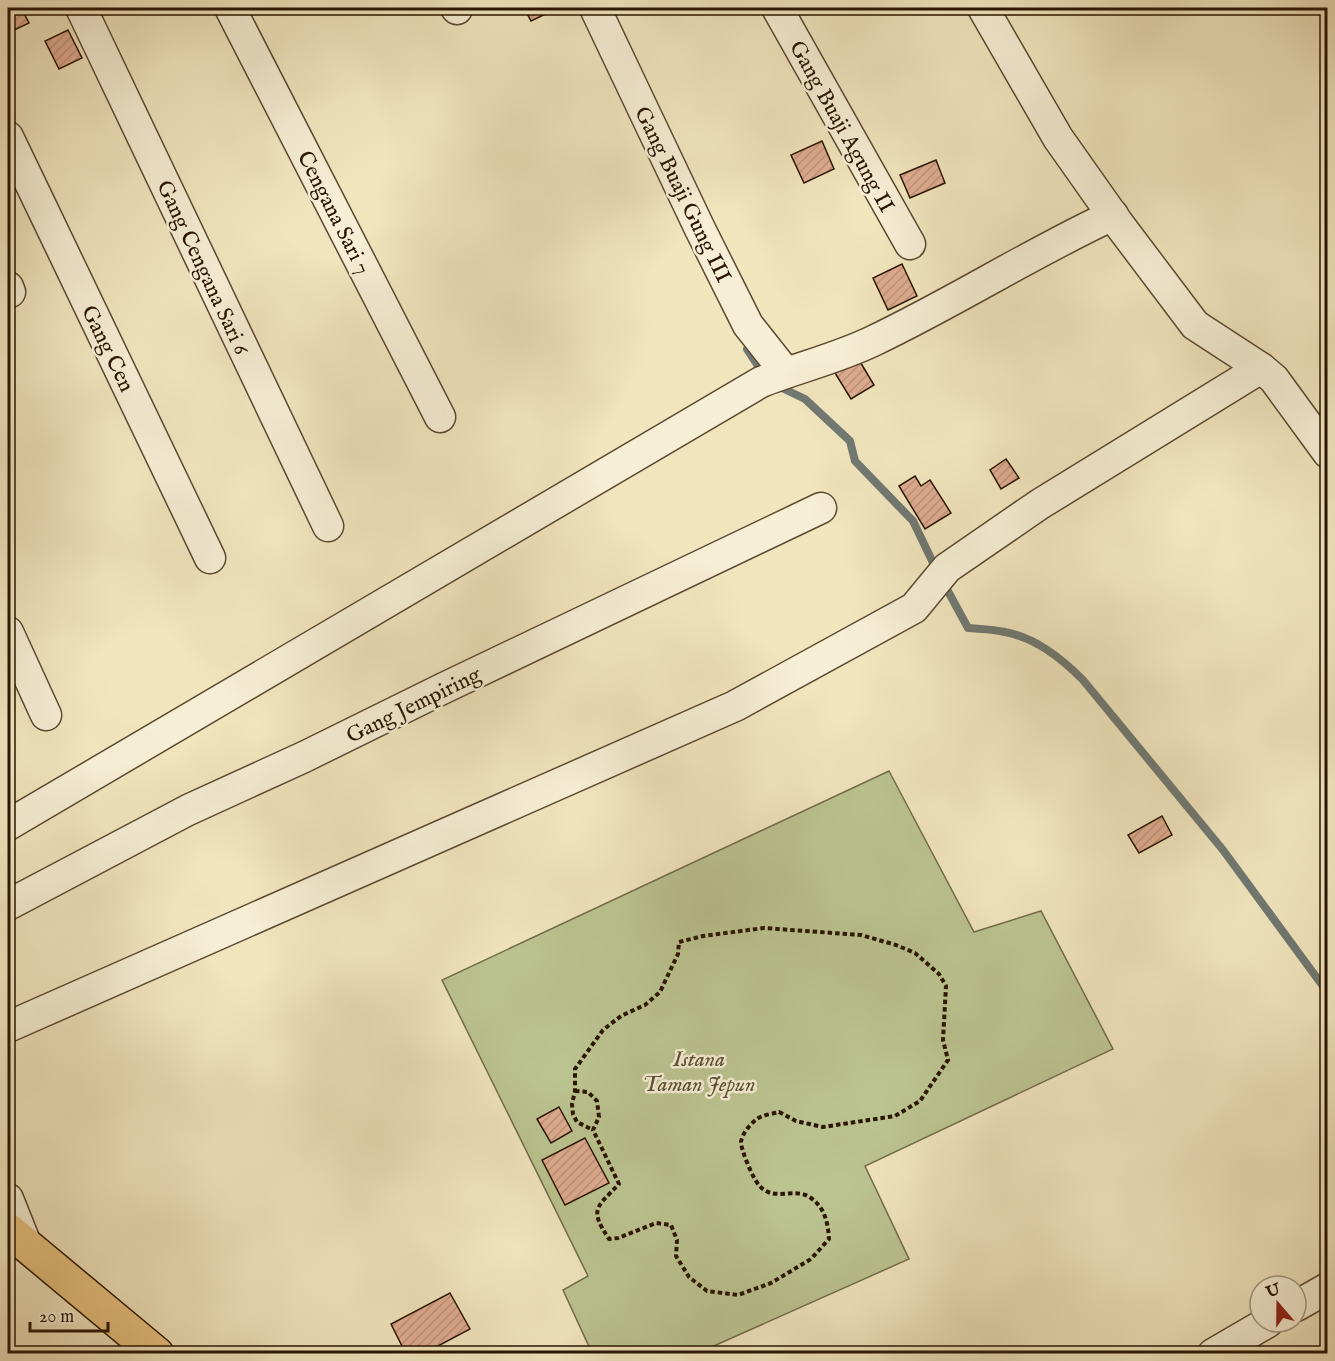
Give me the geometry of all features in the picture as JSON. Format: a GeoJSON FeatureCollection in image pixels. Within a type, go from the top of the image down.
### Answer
{"type":"FeatureCollection","features":[{"type":"Feature","properties":{"kind":"main road"},"geometry":{"type":"LineString","coordinates":[[17,1237],[157,1353]]}},
{"type":"Feature","properties":{"kind":"street","name":"Gang Cengana Sari 6"},"geometry":{"type":"LineString","coordinates":[[81,8],[328,526]]}},
{"type":"Feature","properties":{"kind":"street","name":"Cengana Sari 7"},"geometry":{"type":"LineString","coordinates":[[230,8],[440,417]]}},
{"type":"Feature","properties":{"kind":"street","name":"Gang Buaji Gung III"},"geometry":{"type":"LineString","coordinates":[[595,8],[694,217],[775,377]]}},
{"type":"Feature","properties":{"kind":"street","name":"Gang Buaji Agung II"},"geometry":{"type":"LineString","coordinates":[[777,8],[910,244]]}},
{"type":"Feature","properties":{"kind":"street"},"geometry":{"type":"LineString","coordinates":[[983,8],[1058,138],[1195,325],[1261,368],[1279,386],[1328,453]]}},
{"type":"Feature","properties":{"kind":"street","name":"Gang Cen"},"geometry":{"type":"LineString","coordinates":[[8,137],[210,558]]}},
{"type":"Feature","properties":{"kind":"street"},"geometry":{"type":"LineString","coordinates":[[8,825],[775,377],[871,342],[1113,215]]}},
{"type":"Feature","properties":{"kind":"street"},"geometry":{"type":"LineString","coordinates":[[8,1027],[735,706],[914,608],[941,575],[1040,504],[1261,368]]}},
{"type":"Feature","properties":{"kind":"street","name":"Gang Jempiring"},"geometry":{"type":"LineString","coordinates":[[8,905],[188,810],[304,757],[821,508]]}},
{"type":"Feature","properties":{"kind":"street"},"geometry":{"type":"LineString","coordinates":[[8,632],[46,715]]}},
{"type":"Feature","properties":{"kind":"street"},"geometry":{"type":"LineString","coordinates":[[8,1199],[17,1237]]}},
{"type":"Feature","properties":{"kind":"street"},"geometry":{"type":"LineString","coordinates":[[1308,1299],[1328,1288]]}},
{"type":"Feature","properties":{"kind":"street"},"geometry":{"type":"LineString","coordinates":[[1213,1353],[1248,1333]]}},
{"type":"Feature","properties":{"kind":"path"},"geometry":{"type":"LineString","coordinates":[[764,928],[861,936],[896,945],[915,953],[939,974],[946,986],[943,1040],[948,1060],[920,1101],[895,1116],[823,1127],[796,1121],[779,1112],[757,1118],[745,1131],[741,1143],[747,1163],[759,1186],[773,1195],[792,1193],[810,1196],[819,1205],[828,1221],[829,1239],[811,1259],[771,1283],[738,1295],[707,1291],[689,1277],[676,1256],[677,1240],[671,1225],[657,1222],[618,1238],[609,1239],[597,1220],[598,1206],[619,1184],[593,1130],[577,1122],[573,1114],[575,1069],[603,1029],[621,1016],[645,1005],[660,992],[678,954],[679,942],[703,936],[764,928]]}},
{"type":"Feature","properties":{"kind":"path"},"geometry":{"type":"LineString","coordinates":[[575,1091],[588,1092],[597,1101],[599,1117],[593,1130]]}},
{"type":"Feature","properties":{"kind":"green space","name":"Istana Taman Jepun"},"geometry":{"type":"Polygon","coordinates":[[[889,771],[974,932],[1041,911],[1113,1049],[865,1166],[909,1259],[698,1353],[592,1353],[563,1290],[588,1276],[442,980],[889,771]]]}},
{"type":"Feature","properties":{"kind":"building"},"geometry":{"type":"Polygon","coordinates":[[[8,8],[21,8],[29,23],[8,33],[8,8]]]}},
{"type":"Feature","properties":{"kind":"building"},"geometry":{"type":"Polygon","coordinates":[[[524,8],[558,8],[531,21],[524,8]]]}},
{"type":"Feature","properties":{"kind":"building"},"geometry":{"type":"Polygon","coordinates":[[[68,30],[82,58],[59,69],[45,41],[68,30]]]}},
{"type":"Feature","properties":{"kind":"building"},"geometry":{"type":"Polygon","coordinates":[[[822,141],[834,169],[804,183],[791,155],[822,141]]]}},
{"type":"Feature","properties":{"kind":"building"},"geometry":{"type":"Polygon","coordinates":[[[936,160],[945,183],[910,198],[900,175],[936,160]]]}},
{"type":"Feature","properties":{"kind":"building"},"geometry":{"type":"Polygon","coordinates":[[[902,264],[917,296],[888,310],[873,278],[902,264]]]}},
{"type":"Feature","properties":{"kind":"building"},"geometry":{"type":"Polygon","coordinates":[[[859,360],[874,385],[851,399],[835,373],[859,360]]]}},
{"type":"Feature","properties":{"kind":"building"},"geometry":{"type":"Polygon","coordinates":[[[1006,459],[1019,478],[1001,489],[990,470],[1006,459]]]}},
{"type":"Feature","properties":{"kind":"building"},"geometry":{"type":"Polygon","coordinates":[[[915,476],[921,486],[930,480],[951,513],[925,529],[899,486],[915,476]]]}},
{"type":"Feature","properties":{"kind":"building"},"geometry":{"type":"Polygon","coordinates":[[[1162,816],[1172,835],[1139,853],[1128,835],[1162,816]]]}},
{"type":"Feature","properties":{"kind":"building"},"geometry":{"type":"Polygon","coordinates":[[[559,1107],[572,1131],[551,1143],[537,1119],[559,1107]]]}},
{"type":"Feature","properties":{"kind":"building"},"geometry":{"type":"Polygon","coordinates":[[[585,1138],[609,1183],[565,1205],[542,1160],[585,1138]]]}},
{"type":"Feature","properties":{"kind":"building"},"geometry":{"type":"Polygon","coordinates":[[[450,1293],[470,1329],[423,1354],[406,1354],[391,1324],[450,1293]]]}},
{"type":"Feature","properties":{"kind":"waterway"},"geometry":{"type":"LineString","coordinates":[[747,349],[764,375]]}},
{"type":"Feature","properties":{"kind":"waterway"},"geometry":{"type":"LineString","coordinates":[[778,386],[805,399],[850,441],[855,461],[913,521],[936,569]]}},
{"type":"Feature","properties":{"kind":"waterway"},"geometry":{"type":"LineString","coordinates":[[943,582],[968,628],[1000,631],[1027,639],[1057,657],[1083,680],[1223,850],[1328,993]]}}]}
